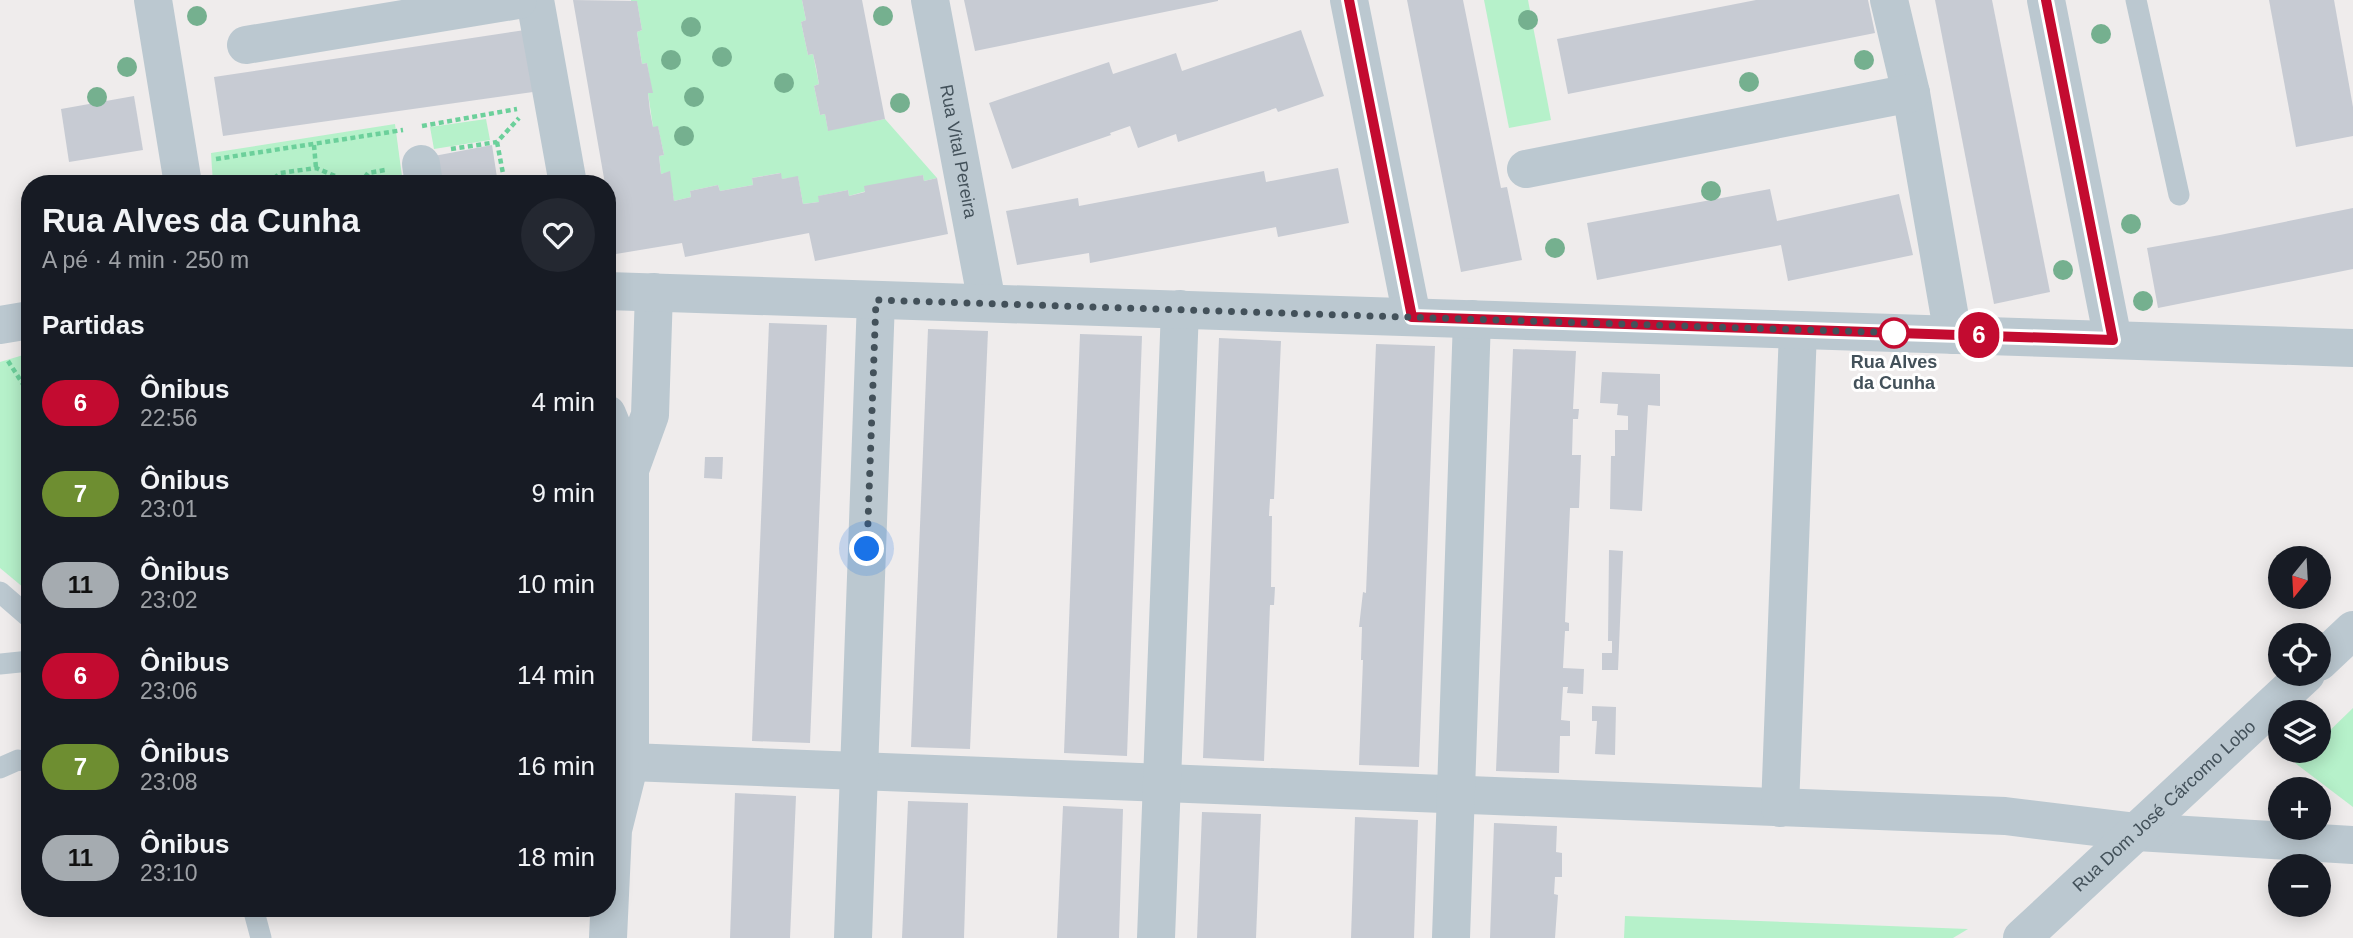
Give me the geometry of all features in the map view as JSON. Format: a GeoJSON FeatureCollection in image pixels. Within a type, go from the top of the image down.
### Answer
{"type":"FeatureCollection","features":[{"type":"Feature","properties":{"kind":"street"},"geometry":{"type":"LineString","coordinates":[[153,0],[198,174]]}},
{"type":"Feature","properties":{"kind":"street"},"geometry":{"type":"LineString","coordinates":[[247,45],[518,0]]}},
{"type":"Feature","properties":{"kind":"street"},"geometry":{"type":"LineString","coordinates":[[535,0],[542,105],[565,175]]}},
{"type":"Feature","properties":{"kind":"street","name":"Rua Vital Pereira"},"geometry":{"type":"LineString","coordinates":[[930,0],[986,303]]}},
{"type":"Feature","properties":{"kind":"street"},"geometry":{"type":"LineString","coordinates":[[1349,0],[1412,317]]}},
{"type":"Feature","properties":{"kind":"street"},"geometry":{"type":"LineString","coordinates":[[1889,0],[1911,93],[1953,335]]}},
{"type":"Feature","properties":{"kind":"street"},"geometry":{"type":"LineString","coordinates":[[2046,0],[2113,340]]}},
{"type":"Feature","properties":{"kind":"street"},"geometry":{"type":"LineString","coordinates":[[1526,169],[1911,93]]}},
{"type":"Feature","properties":{"kind":"street"},"geometry":{"type":"LineString","coordinates":[[616,291],[2353,348]]}},
{"type":"Feature","properties":{"kind":"street"},"geometry":{"type":"LineString","coordinates":[[616,809],[629,762],[619,472],[650,415],[654,292]]}},
{"type":"Feature","properties":{"kind":"street"},"geometry":{"type":"LineString","coordinates":[[853,938],[876,300]]}},
{"type":"Feature","properties":{"kind":"street"},"geometry":{"type":"LineString","coordinates":[[1156,938],[1180,309]]}},
{"type":"Feature","properties":{"kind":"street"},"geometry":{"type":"LineString","coordinates":[[1451,938],[1472,319]]}},
{"type":"Feature","properties":{"kind":"street"},"geometry":{"type":"LineString","coordinates":[[2,340],[21,326]]}},
{"type":"Feature","properties":{"kind":"street"},"geometry":{"type":"LineString","coordinates":[[1780,808],[1798,330]]}},
{"type":"Feature","properties":{"kind":"street"},"geometry":{"type":"LineString","coordinates":[[2331,651],[2353,630]]}},
{"type":"Feature","properties":{"kind":"street","name":"Rua Dom José Cárcomo Lobo"},"geometry":{"type":"LineString","coordinates":[[2022,938],[2293,686]]}},
{"type":"Feature","properties":{"kind":"street"},"geometry":{"type":"LineString","coordinates":[[629,762],[2005,816],[2137,832],[2353,845]]}},
{"type":"Feature","properties":{"kind":"street"},"geometry":{"type":"LineString","coordinates":[[608,917],[608,938]]}},
{"type":"Feature","properties":{"kind":"lane"},"geometry":{"type":"LineString","coordinates":[[2136,0],[2179,195]]}},
{"type":"Feature","properties":{"kind":"lane"},"geometry":{"type":"LineString","coordinates":[[0,592],[21,610]]}},
{"type":"Feature","properties":{"kind":"lane"},"geometry":{"type":"LineString","coordinates":[[0,664],[21,662]]}},
{"type":"Feature","properties":{"kind":"lane"},"geometry":{"type":"LineString","coordinates":[[0,768],[21,760]]}},
{"type":"Feature","properties":{"kind":"lane"},"geometry":{"type":"LineString","coordinates":[[255,917],[261,938]]}},
{"type":"Feature","properties":{"kind":"path"},"geometry":{"type":"LineString","coordinates":[[427,156],[498,142],[542,105]]}},
{"type":"Feature","properties":{"kind":"path"},"geometry":{"type":"LineString","coordinates":[[427,156],[542,105]]}},
{"type":"Feature","properties":{"kind":"path"},"geometry":{"type":"LineString","coordinates":[[198,174],[216,157],[314,145],[405,129]]}},
{"type":"Feature","properties":{"kind":"path"},"geometry":{"type":"LineString","coordinates":[[498,142],[504,175]]}},
{"type":"Feature","properties":{"kind":"path"},"geometry":{"type":"LineString","coordinates":[[314,145],[316,168]]}},
{"type":"Feature","properties":{"kind":"path"},"geometry":{"type":"LineString","coordinates":[[279,175],[316,168],[333,175]]}},
{"type":"Feature","properties":{"kind":"path"},"geometry":{"type":"LineString","coordinates":[[2,340],[21,377]]}},
{"type":"Feature","properties":{"kind":"green space"},"geometry":{"type":"Polygon","coordinates":[[[631,0],[802,0],[806,20],[801,22],[808,55],[813,54],[819,84],[814,86],[820,115],[825,114],[828,130],[885,119],[937,178],[924,181],[923,175],[849,196],[848,190],[819,196],[819,202],[803,204],[798,177],[782,179],[780,173],[752,178],[753,185],[720,191],[718,185],[690,191],[691,197],[674,201],[669,172],[661,174],[659,156],[664,155],[658,127],[653,127],[648,93],[652,92],[647,63],[642,64],[637,32],[642,30],[637,2],[631,3],[631,0]]]}},
{"type":"Feature","properties":{"kind":"green space"},"geometry":{"type":"Polygon","coordinates":[[[1484,0],[1528,0],[1551,120],[1509,128],[1484,0]]]}},
{"type":"Feature","properties":{"kind":"green space"},"geometry":{"type":"Polygon","coordinates":[[[486,119],[490,140],[434,149],[430,127],[486,119]]]}},
{"type":"Feature","properties":{"kind":"green space"},"geometry":{"type":"Polygon","coordinates":[[[395,124],[402,175],[212,175],[211,153],[395,124]]]}},
{"type":"Feature","properties":{"kind":"green space"},"geometry":{"type":"Polygon","coordinates":[[[21,356],[21,586],[0,568],[0,362],[21,356]]]}},
{"type":"Feature","properties":{"kind":"green space"},"geometry":{"type":"Polygon","coordinates":[[[2353,708],[2353,807],[2331,790],[2331,777],[2313,777],[2295,763],[2331,763],[2331,729],[2353,708]]]}},
{"type":"Feature","properties":{"kind":"green space"},"geometry":{"type":"Polygon","coordinates":[[[1625,916],[1968,929],[1953,938],[1624,938],[1625,916]]]}},
{"type":"Feature","properties":{"kind":"building"},"geometry":{"type":"Polygon","coordinates":[[[573,0],[637,1],[642,30],[637,32],[642,64],[647,63],[653,93],[648,93],[650,111],[653,127],[658,126],[664,155],[659,156],[661,174],[670,171],[674,201],[691,197],[690,191],[718,185],[720,191],[753,185],[752,178],[781,173],[782,179],[798,176],[803,204],[819,202],[818,196],[848,190],[849,196],[865,192],[864,186],[923,175],[924,181],[937,178],[948,234],[815,261],[809,233],[685,257],[682,243],[616,254],[616,175],[603,175],[573,0]]]}},
{"type":"Feature","properties":{"kind":"building"},"geometry":{"type":"Polygon","coordinates":[[[802,0],[862,0],[885,119],[828,131],[825,114],[820,115],[814,86],[819,84],[813,54],[808,55],[801,22],[806,20],[802,0]]]}},
{"type":"Feature","properties":{"kind":"building"},"geometry":{"type":"Polygon","coordinates":[[[964,0],[1218,0],[1218,1],[975,51],[964,0]]]}},
{"type":"Feature","properties":{"kind":"building"},"geometry":{"type":"Polygon","coordinates":[[[1407,0],[1463,0],[1501,188],[1507,187],[1522,260],[1461,272],[1407,0]]]}},
{"type":"Feature","properties":{"kind":"building"},"geometry":{"type":"Polygon","coordinates":[[[1756,0],[1868,0],[1875,33],[1568,94],[1557,39],[1756,0]]]}},
{"type":"Feature","properties":{"kind":"building"},"geometry":{"type":"Polygon","coordinates":[[[1935,0],[1992,0],[2050,292],[1994,304],[1935,0]]]}},
{"type":"Feature","properties":{"kind":"building"},"geometry":{"type":"Polygon","coordinates":[[[2269,0],[2334,0],[2353,107],[2353,136],[2296,147],[2269,0]]]}},
{"type":"Feature","properties":{"kind":"building"},"geometry":{"type":"Polygon","coordinates":[[[525,30],[533,92],[223,136],[214,77],[525,30]]]}},
{"type":"Feature","properties":{"kind":"building"},"geometry":{"type":"Polygon","coordinates":[[[1301,30],[1324,96],[1278,112],[1276,108],[1178,142],[1176,134],[1138,148],[1130,126],[1012,169],[989,103],[1109,62],[1113,74],[1176,53],[1182,71],[1301,30]]]}},
{"type":"Feature","properties":{"kind":"building"},"geometry":{"type":"Polygon","coordinates":[[[134,96],[143,150],[69,162],[61,109],[134,96]]]}},
{"type":"Feature","properties":{"kind":"building"},"geometry":{"type":"Polygon","coordinates":[[[492,145],[497,175],[437,175],[434,156],[492,145]]]}},
{"type":"Feature","properties":{"kind":"building"},"geometry":{"type":"Polygon","coordinates":[[[1338,168],[1349,223],[1278,237],[1276,227],[1090,263],[1089,253],[1017,265],[1006,211],[1078,198],[1079,206],[1264,171],[1266,182],[1338,168]]]}},
{"type":"Feature","properties":{"kind":"building"},"geometry":{"type":"Polygon","coordinates":[[[1770,189],[1777,221],[1899,194],[1913,255],[1788,281],[1781,245],[1597,280],[1587,223],[1770,189]]]}},
{"type":"Feature","properties":{"kind":"building"},"geometry":{"type":"Polygon","coordinates":[[[2353,208],[2353,269],[2158,308],[2147,248],[2353,208]]]}},
{"type":"Feature","properties":{"kind":"building"},"geometry":{"type":"Polygon","coordinates":[[[769,323],[827,325],[810,743],[752,741],[769,323]]]}},
{"type":"Feature","properties":{"kind":"building"},"geometry":{"type":"Polygon","coordinates":[[[928,329],[988,331],[970,749],[911,747],[928,329]]]}},
{"type":"Feature","properties":{"kind":"building"},"geometry":{"type":"Polygon","coordinates":[[[1080,334],[1142,336],[1127,756],[1064,753],[1080,334]]]}},
{"type":"Feature","properties":{"kind":"building"},"geometry":{"type":"Polygon","coordinates":[[[1219,338],[1281,341],[1274,499],[1270,499],[1269,516],[1272,516],[1271,587],[1275,587],[1274,605],[1270,605],[1264,761],[1203,758],[1219,338]]]}},
{"type":"Feature","properties":{"kind":"building"},"geometry":{"type":"Polygon","coordinates":[[[1376,344],[1435,346],[1419,767],[1359,765],[1363,660],[1362,627],[1359,627],[1363,592],[1366,593],[1376,344]]]}},
{"type":"Feature","properties":{"kind":"building"},"geometry":{"type":"Polygon","coordinates":[[[1513,349],[1576,351],[1573,409],[1579,409],[1578,419],[1573,419],[1572,455],[1581,455],[1579,508],[1570,508],[1565,622],[1569,623],[1569,631],[1565,631],[1563,668],[1584,669],[1583,694],[1567,693],[1568,687],[1563,687],[1561,720],[1570,721],[1570,736],[1560,736],[1559,773],[1496,771],[1513,349]]]}},
{"type":"Feature","properties":{"kind":"building"},"geometry":{"type":"Polygon","coordinates":[[[1602,372],[1660,374],[1660,406],[1648,405],[1642,511],[1610,509],[1611,456],[1615,456],[1615,430],[1628,430],[1628,416],[1617,415],[1618,404],[1600,403],[1602,372]]]}},
{"type":"Feature","properties":{"kind":"building"},"geometry":{"type":"Polygon","coordinates":[[[705,457],[723,457],[722,479],[704,478],[705,457]]]}},
{"type":"Feature","properties":{"kind":"building"},"geometry":{"type":"Polygon","coordinates":[[[1609,550],[1623,551],[1618,670],[1602,670],[1602,653],[1612,653],[1612,641],[1608,641],[1609,550]]]}},
{"type":"Feature","properties":{"kind":"building"},"geometry":{"type":"Polygon","coordinates":[[[1592,706],[1616,707],[1615,755],[1595,754],[1597,721],[1592,721],[1592,706]]]}},
{"type":"Feature","properties":{"kind":"building"},"geometry":{"type":"Polygon","coordinates":[[[735,793],[796,796],[790,938],[730,938],[735,793]]]}},
{"type":"Feature","properties":{"kind":"building"},"geometry":{"type":"Polygon","coordinates":[[[908,801],[968,803],[964,938],[902,938],[908,801]]]}},
{"type":"Feature","properties":{"kind":"building"},"geometry":{"type":"Polygon","coordinates":[[[1063,806],[1123,809],[1119,938],[1057,938],[1063,806]]]}},
{"type":"Feature","properties":{"kind":"building"},"geometry":{"type":"Polygon","coordinates":[[[1202,812],[1261,814],[1256,938],[1197,938],[1202,812]]]}},
{"type":"Feature","properties":{"kind":"building"},"geometry":{"type":"Polygon","coordinates":[[[1355,817],[1418,820],[1414,938],[1351,938],[1355,817]]]}},
{"type":"Feature","properties":{"kind":"building"},"geometry":{"type":"Polygon","coordinates":[[[1494,823],[1557,826],[1556,852],[1562,853],[1562,877],[1555,877],[1554,894],[1558,895],[1555,938],[1490,938],[1494,823]]]}},
{"type":"Feature","properties":{"kind":"bus line","name":"6"},"geometry":{"type":"LineString","coordinates":[[1349,0],[1412,317],[2113,340],[2046,0]]}},
{"type":"Feature","properties":{"kind":"place","name":"Rua Alves da Cunha"},"geometry":{"type":"Point","coordinates":[1894,333]}},
{"type":"Feature","properties":{"kind":"route"},"geometry":{"type":"LineString","coordinates":[[867,549],[876,300],[1901,333],[1894,333]]}}]}
